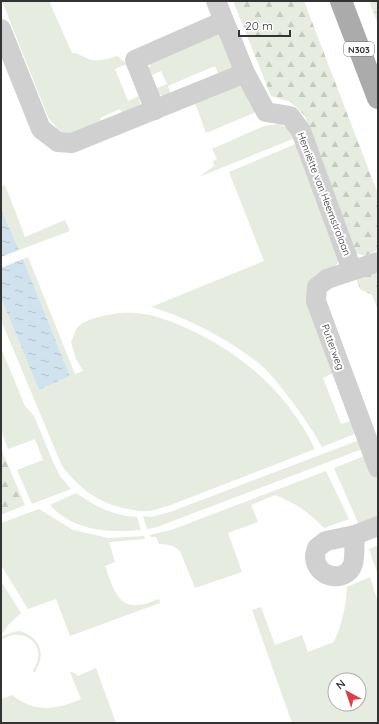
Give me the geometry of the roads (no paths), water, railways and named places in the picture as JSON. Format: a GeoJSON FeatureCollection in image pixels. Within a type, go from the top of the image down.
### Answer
{"type":"FeatureCollection","features":[{"type":"Feature","properties":{"kind":"main road","name":"N303"},"geometry":{"type":"LineString","coordinates":[[341,1],[378,98]]}},
{"type":"Feature","properties":{"kind":"street","name":"Henriëtte van Heemstralaan"},"geometry":{"type":"LineString","coordinates":[[216,1],[245,73],[266,112],[290,116],[301,132],[352,270]]}},
{"type":"Feature","properties":{"kind":"street"},"geometry":{"type":"LineString","coordinates":[[155,110],[135,60],[224,21]]}},
{"type":"Feature","properties":{"kind":"street"},"geometry":{"type":"LineString","coordinates":[[1,29],[41,129],[58,142],[72,143],[245,73]]}},
{"type":"Feature","properties":{"kind":"street","name":"Putterweg"},"geometry":{"type":"LineString","coordinates":[[378,262],[328,279],[317,287],[316,301],[378,468]]}},
{"type":"Feature","properties":{"kind":"street"},"geometry":{"type":"LineString","coordinates":[[355,535],[378,526]]}},
{"type":"Feature","properties":{"kind":"water"},"geometry":{"type":"Polygon","coordinates":[[[1,209],[19,250],[1,257],[1,209]]]}},
{"type":"Feature","properties":{"kind":"water"},"geometry":{"type":"Polygon","coordinates":[[[23,259],[70,376],[39,390],[1,298],[1,268],[23,259]]]}}]}
